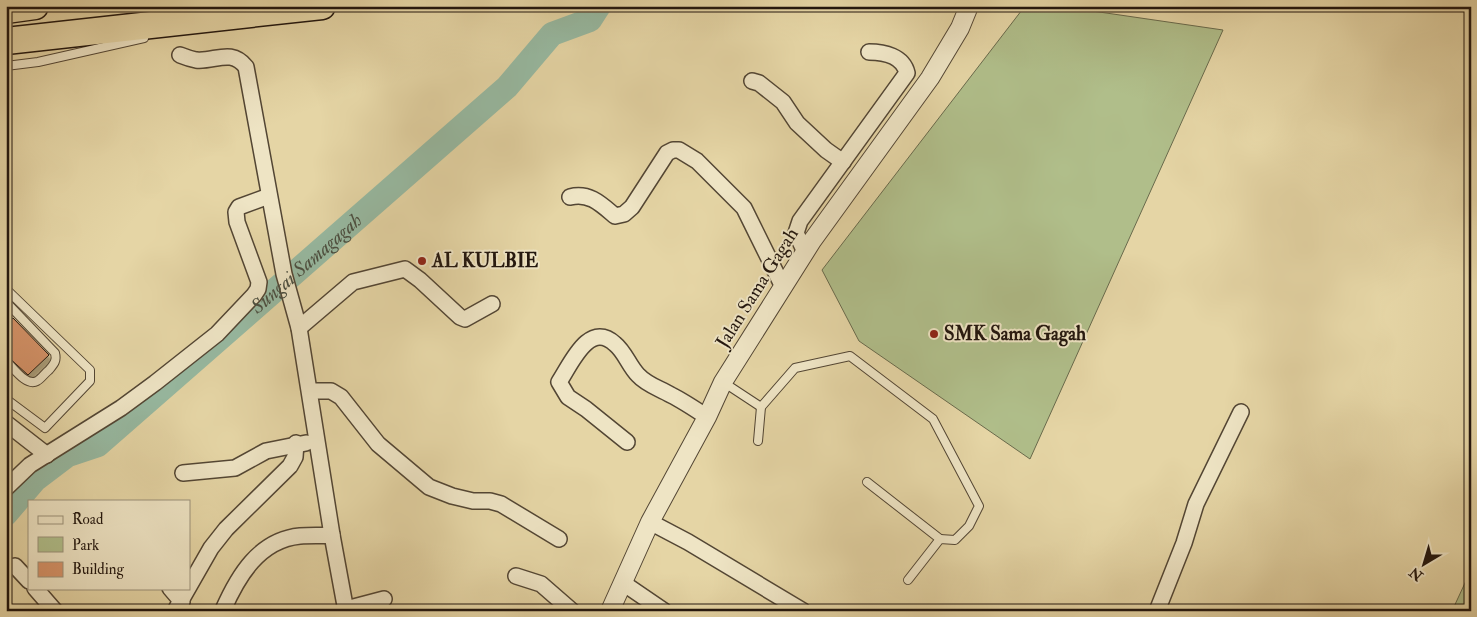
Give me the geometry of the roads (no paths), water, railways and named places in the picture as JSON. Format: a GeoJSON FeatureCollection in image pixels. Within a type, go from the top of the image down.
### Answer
{"type":"FeatureCollection","features":[{"type":"Feature","properties":{"kind":"highway"},"geometry":{"type":"LineString","coordinates":[[6,10],[35,6]]}},
{"type":"Feature","properties":{"kind":"highway"},"geometry":{"type":"LineString","coordinates":[[6,41],[322,6]]}},
{"type":"Feature","properties":{"kind":"street","name":"Jalan Sama Gagah"},"geometry":{"type":"LineString","coordinates":[[610,611],[650,522],[707,417],[723,382],[805,252],[853,182],[930,78],[960,28],[969,6]]}},
{"type":"Feature","properties":{"kind":"street"},"geometry":{"type":"LineString","coordinates":[[805,252],[796,233],[800,221],[907,73],[906,68],[885,52],[869,52]]}},
{"type":"Feature","properties":{"kind":"street"},"geometry":{"type":"LineString","coordinates":[[180,55],[196,60],[230,56],[240,60],[246,67],[284,274],[298,328],[310,391],[316,442],[346,610],[384,599]]}},
{"type":"Feature","properties":{"kind":"street"},"geometry":{"type":"LineString","coordinates":[[752,80],[759,83],[783,102],[797,123],[826,150],[843,162]]}},
{"type":"Feature","properties":{"kind":"street"},"geometry":{"type":"LineString","coordinates":[[570,197],[580,194],[593,198],[615,216],[624,214],[632,207],[667,153],[679,150],[697,161],[744,208],[783,288]]}},
{"type":"Feature","properties":{"kind":"street"},"geometry":{"type":"LineString","coordinates":[[6,488],[30,465],[121,408],[218,334],[254,295],[258,289],[259,282],[236,212],[239,207],[269,196]]}},
{"type":"Feature","properties":{"kind":"street"},"geometry":{"type":"LineString","coordinates":[[298,328],[353,282],[405,269],[420,280],[460,317],[465,319],[492,304]]}},
{"type":"Feature","properties":{"kind":"street"},"geometry":{"type":"LineString","coordinates":[[627,442],[568,397],[559,382],[583,343],[591,339],[600,337],[615,344],[638,375],[653,387],[669,394],[707,417]]}},
{"type":"Feature","properties":{"kind":"street"},"geometry":{"type":"LineString","coordinates":[[310,391],[331,391],[341,397],[378,444],[429,486],[452,496],[473,501],[490,501],[501,504],[559,539]]}},
{"type":"Feature","properties":{"kind":"street"},"geometry":{"type":"LineString","coordinates":[[1156,611],[1184,543],[1196,504],[1241,412]]}},
{"type":"Feature","properties":{"kind":"street"},"geometry":{"type":"LineString","coordinates":[[6,423],[47,456]]}},
{"type":"Feature","properties":{"kind":"street"},"geometry":{"type":"LineString","coordinates":[[182,473],[235,468],[266,451],[296,444],[316,442]]}},
{"type":"Feature","properties":{"kind":"street"},"geometry":{"type":"LineString","coordinates":[[190,586],[212,548],[226,529],[290,466],[295,457],[296,444]]}},
{"type":"Feature","properties":{"kind":"street"},"geometry":{"type":"LineString","coordinates":[[650,522],[688,542],[803,611]]}},
{"type":"Feature","properties":{"kind":"street"},"geometry":{"type":"LineString","coordinates":[[224,610],[234,586],[246,568],[258,554],[269,546],[275,542],[299,536],[332,536]]}},
{"type":"Feature","properties":{"kind":"street"},"geometry":{"type":"LineString","coordinates":[[15,566],[28,580]]}},
{"type":"Feature","properties":{"kind":"street"},"geometry":{"type":"LineString","coordinates":[[516,576],[541,584],[572,611]]}},
{"type":"Feature","properties":{"kind":"street"},"geometry":{"type":"LineString","coordinates":[[623,583],[664,611]]}},
{"type":"Feature","properties":{"kind":"street"},"geometry":{"type":"LineString","coordinates":[[37,590],[55,611]]}},
{"type":"Feature","properties":{"kind":"street"},"geometry":{"type":"LineString","coordinates":[[171,590],[178,606]]}},
{"type":"Feature","properties":{"kind":"street"},"geometry":{"type":"LineString","coordinates":[[178,606],[187,590]]}},
{"type":"Feature","properties":{"kind":"lane"},"geometry":{"type":"LineString","coordinates":[[178,31],[198,27],[226,17]]}},
{"type":"Feature","properties":{"kind":"lane"},"geometry":{"type":"LineString","coordinates":[[6,66],[38,62],[149,37]]}},
{"type":"Feature","properties":{"kind":"lane"},"geometry":{"type":"LineString","coordinates":[[6,289],[90,370],[90,380],[45,428],[6,399]]}},
{"type":"Feature","properties":{"kind":"lane"},"geometry":{"type":"LineString","coordinates":[[6,302],[55,353],[56,359],[54,364],[37,381],[32,382],[24,379],[6,361]]}},
{"type":"Feature","properties":{"kind":"lane"},"geometry":{"type":"LineString","coordinates":[[758,441],[761,407],[795,368],[850,356],[933,419],[978,506],[970,526],[955,540],[940,540],[867,482]]}},
{"type":"Feature","properties":{"kind":"lane"},"geometry":{"type":"LineString","coordinates":[[723,382],[761,407]]}},
{"type":"Feature","properties":{"kind":"lane"},"geometry":{"type":"LineString","coordinates":[[908,580],[940,540]]}},
{"type":"Feature","properties":{"kind":"waterway","name":"Sungai Samagagah"},"geometry":{"type":"LineString","coordinates":[[6,514],[35,480],[68,455],[98,445],[507,87],[552,34],[590,20],[599,6]]}},
{"type":"Feature","properties":{"kind":"place","name":"AL KULBIE"},"geometry":{"type":"Point","coordinates":[422,261]}},
{"type":"Feature","properties":{"kind":"place","name":"SMK Sama Gagah"},"geometry":{"type":"Point","coordinates":[934,334]}}]}
